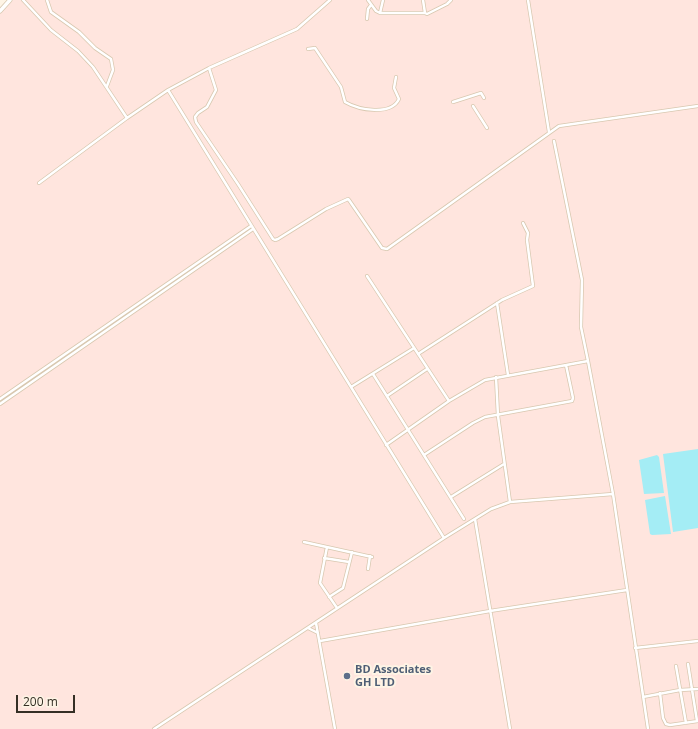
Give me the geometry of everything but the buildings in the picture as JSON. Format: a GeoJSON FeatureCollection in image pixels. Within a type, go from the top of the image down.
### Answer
{"type":"FeatureCollection","features":[{"type":"Feature","properties":{"kind":"main road"},"geometry":{"type":"LineString","coordinates":[[0,10],[10,0]]}},
{"type":"Feature","properties":{"kind":"street"},"geometry":{"type":"LineString","coordinates":[[23,0],[51,30],[89,62],[107,86],[127,118]]}},
{"type":"Feature","properties":{"kind":"street"},"geometry":{"type":"LineString","coordinates":[[47,0],[51,12],[79,32],[95,48],[111,59],[113,70],[107,86]]}},
{"type":"Feature","properties":{"kind":"street"},"geometry":{"type":"LineString","coordinates":[[39,182],[168,90],[210,68],[297,29],[330,0]]}},
{"type":"Feature","properties":{"kind":"street"},"geometry":{"type":"LineString","coordinates":[[368,0],[376,11],[380,13],[431,12],[447,4],[451,0]]}},
{"type":"Feature","properties":{"kind":"street"},"geometry":{"type":"LineString","coordinates":[[380,13],[383,0]]}},
{"type":"Feature","properties":{"kind":"street"},"geometry":{"type":"LineString","coordinates":[[422,0],[425,13]]}},
{"type":"Feature","properties":{"kind":"street"},"geometry":{"type":"LineString","coordinates":[[528,0],[549,132]]}},
{"type":"Feature","properties":{"kind":"street"},"geometry":{"type":"LineString","coordinates":[[367,19],[368,9],[371,5]]}},
{"type":"Feature","properties":{"kind":"street"},"geometry":{"type":"LineString","coordinates":[[308,49],[316,48],[341,87],[346,102],[362,109],[385,109],[394,105],[399,99],[394,88],[396,77]]}},
{"type":"Feature","properties":{"kind":"street"},"geometry":{"type":"LineString","coordinates":[[210,68],[216,90],[207,107],[198,113],[196,122],[214,147],[273,239],[275,240],[326,209],[348,199],[382,248],[387,249],[549,132],[564,124],[586,123],[698,106]]}},
{"type":"Feature","properties":{"kind":"street"},"geometry":{"type":"LineString","coordinates":[[168,90],[444,538]]}},
{"type":"Feature","properties":{"kind":"street"},"geometry":{"type":"LineString","coordinates":[[453,102],[481,93],[484,98]]}},
{"type":"Feature","properties":{"kind":"street"},"geometry":{"type":"LineString","coordinates":[[473,106],[487,128]]}},
{"type":"Feature","properties":{"kind":"street"},"geometry":{"type":"LineString","coordinates":[[554,141],[582,280],[581,326],[613,494],[648,729]]}},
{"type":"Feature","properties":{"kind":"street"},"geometry":{"type":"LineString","coordinates":[[418,354],[498,303],[533,286],[527,240],[528,234],[523,223]]}},
{"type":"Feature","properties":{"kind":"street"},"geometry":{"type":"LineString","coordinates":[[0,399],[251,226]]}},
{"type":"Feature","properties":{"kind":"street"},"geometry":{"type":"LineString","coordinates":[[0,404],[253,229]]}},
{"type":"Feature","properties":{"kind":"street"},"geometry":{"type":"LineString","coordinates":[[367,276],[449,401]]}},
{"type":"Feature","properties":{"kind":"street"},"geometry":{"type":"LineString","coordinates":[[498,303],[508,375]]}},
{"type":"Feature","properties":{"kind":"street"},"geometry":{"type":"LineString","coordinates":[[350,387],[414,348]]}},
{"type":"Feature","properties":{"kind":"street"},"geometry":{"type":"LineString","coordinates":[[386,444],[449,401],[485,380],[588,361]]}},
{"type":"Feature","properties":{"kind":"street"},"geometry":{"type":"LineString","coordinates":[[424,455],[473,423],[485,417],[498,416],[572,401],[573,398],[566,365]]}},
{"type":"Feature","properties":{"kind":"street"},"geometry":{"type":"LineString","coordinates":[[386,396],[428,368]]}},
{"type":"Feature","properties":{"kind":"street"},"geometry":{"type":"LineString","coordinates":[[373,374],[464,519]]}},
{"type":"Feature","properties":{"kind":"street"},"geometry":{"type":"LineString","coordinates":[[496,378],[498,416],[510,502]]}},
{"type":"Feature","properties":{"kind":"street"},"geometry":{"type":"LineString","coordinates":[[451,497],[504,464]]}},
{"type":"Feature","properties":{"kind":"street"},"geometry":{"type":"LineString","coordinates":[[154,729],[444,538],[491,509],[510,502],[613,494]]}},
{"type":"Feature","properties":{"kind":"street"},"geometry":{"type":"LineString","coordinates":[[474,519],[510,729]]}},
{"type":"Feature","properties":{"kind":"street"},"geometry":{"type":"LineString","coordinates":[[304,542],[371,556],[368,569]]}},
{"type":"Feature","properties":{"kind":"street"},"geometry":{"type":"LineString","coordinates":[[326,547],[320,583],[337,608]]}},
{"type":"Feature","properties":{"kind":"street"},"geometry":{"type":"LineString","coordinates":[[329,597],[343,588],[352,552]]}},
{"type":"Feature","properties":{"kind":"street"},"geometry":{"type":"LineString","coordinates":[[324,558],[349,562]]}},
{"type":"Feature","properties":{"kind":"street"},"geometry":{"type":"LineString","coordinates":[[320,641],[490,611],[627,590]]}},
{"type":"Feature","properties":{"kind":"street"},"geometry":{"type":"LineString","coordinates":[[316,623],[335,729]]}},
{"type":"Feature","properties":{"kind":"street"},"geometry":{"type":"LineString","coordinates":[[308,628],[318,633]]}},
{"type":"Feature","properties":{"kind":"street"},"geometry":{"type":"LineString","coordinates":[[635,648],[698,641]]}},
{"type":"Feature","properties":{"kind":"street"},"geometry":{"type":"LineString","coordinates":[[660,694],[664,722],[666,724],[670,725],[698,721],[688,664]]}},
{"type":"Feature","properties":{"kind":"street"},"geometry":{"type":"LineString","coordinates":[[676,666],[686,722]]}},
{"type":"Feature","properties":{"kind":"street"},"geometry":{"type":"LineString","coordinates":[[643,697],[680,690],[698,689]]}},
{"type":"Feature","properties":{"kind":"shaded area"},"geometry":{"type":"Polygon","coordinates":[[[13,0],[698,0],[698,729],[0,729],[0,13],[13,0]]]}},
{"type":"Feature","properties":{"kind":"water"},"geometry":{"type":"Polygon","coordinates":[[[698,449],[698,528],[673,532],[663,454],[698,449]]]}},
{"type":"Feature","properties":{"kind":"water"},"geometry":{"type":"Polygon","coordinates":[[[657,455],[659,457],[664,493],[644,494],[639,460],[657,455]]]}},
{"type":"Feature","properties":{"kind":"water"},"geometry":{"type":"Polygon","coordinates":[[[665,496],[671,534],[652,535],[650,534],[645,500],[665,496]]]}},
{"type":"Feature","properties":{"kind":"place","name":"BD Associates GH LTD"},"geometry":{"type":"Point","coordinates":[347,676]}}]}
